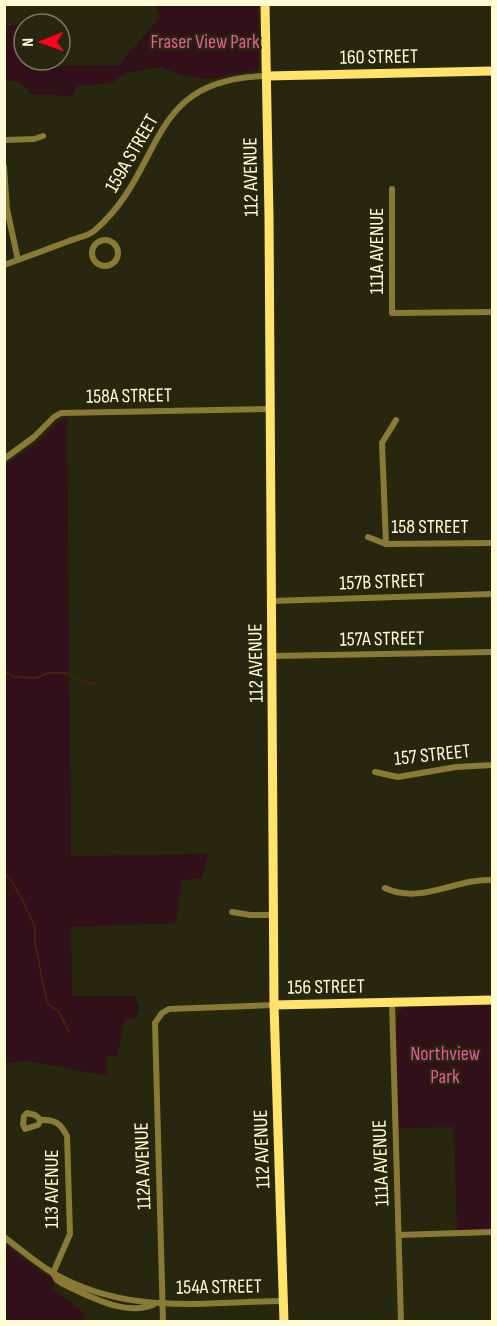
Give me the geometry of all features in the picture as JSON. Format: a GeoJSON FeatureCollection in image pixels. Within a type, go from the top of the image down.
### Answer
{"type":"FeatureCollection","features":[{"type":"Feature","properties":{"kind":"street","name":"112 AVENUE"},"geometry":{"type":"LineString","coordinates":[[265,4],[271,409],[274,1005],[284,1322]]}},
{"type":"Feature","properties":{"kind":"street","name":"160 STREET"},"geometry":{"type":"LineString","coordinates":[[267,76],[492,70]]}},
{"type":"Feature","properties":{"kind":"street","name":"159A STREET"},"geometry":{"type":"LineString","coordinates":[[4,265],[92,233],[122,204],[163,126],[184,101],[203,89],[233,78],[267,76]]}},
{"type":"Feature","properties":{"kind":"street"},"geometry":{"type":"LineString","coordinates":[[4,140],[34,140],[43,136]]}},
{"type":"Feature","properties":{"kind":"street"},"geometry":{"type":"LineString","coordinates":[[4,167],[8,209],[18,260]]}},
{"type":"Feature","properties":{"kind":"street","name":"111A AVENUE"},"geometry":{"type":"LineString","coordinates":[[392,189],[392,313],[492,312]]}},
{"type":"Feature","properties":{"kind":"street"},"geometry":{"type":"LineString","coordinates":[[92,233],[96,243]]}},
{"type":"Feature","properties":{"kind":"street"},"geometry":{"type":"LineString","coordinates":[[105,240],[115,245],[118,257],[112,264],[104,267],[94,262],[91,252],[96,243],[105,240]]}},
{"type":"Feature","properties":{"kind":"street","name":"158A STREET"},"geometry":{"type":"LineString","coordinates":[[4,459],[61,413],[271,409]]}},
{"type":"Feature","properties":{"kind":"street"},"geometry":{"type":"LineString","coordinates":[[386,544],[382,444],[396,420]]}},
{"type":"Feature","properties":{"kind":"street","name":"158 STREET"},"geometry":{"type":"LineString","coordinates":[[368,537],[386,544],[492,543]]}},
{"type":"Feature","properties":{"kind":"street","name":"157B STREET"},"geometry":{"type":"LineString","coordinates":[[272,601],[492,594]]}},
{"type":"Feature","properties":{"kind":"street","name":"157A STREET"},"geometry":{"type":"LineString","coordinates":[[273,656],[492,652]]}},
{"type":"Feature","properties":{"kind":"street","name":"157 STREET"},"geometry":{"type":"LineString","coordinates":[[375,772],[398,777],[456,767],[492,765]]}},
{"type":"Feature","properties":{"kind":"street"},"geometry":{"type":"LineString","coordinates":[[385,888],[402,894],[419,894],[466,881],[492,880]]}},
{"type":"Feature","properties":{"kind":"street"},"geometry":{"type":"LineString","coordinates":[[232,912],[275,915]]}},
{"type":"Feature","properties":{"kind":"street","name":"156 STREET"},"geometry":{"type":"LineString","coordinates":[[162,1013],[176,1008],[492,1000]]}},
{"type":"Feature","properties":{"kind":"street","name":"111A AVENUE"},"geometry":{"type":"LineString","coordinates":[[392,1003],[401,1322]]}},
{"type":"Feature","properties":{"kind":"street","name":"112A AVENUE"},"geometry":{"type":"LineString","coordinates":[[162,1013],[155,1023],[154,1031],[163,1322]]}},
{"type":"Feature","properties":{"kind":"street","name":"113 AVENUE"},"geometry":{"type":"LineString","coordinates":[[41,1120],[50,1119],[61,1125],[67,1136],[70,1234],[53,1273]]}},
{"type":"Feature","properties":{"kind":"street"},"geometry":{"type":"LineString","coordinates":[[399,1235],[492,1232]]}},
{"type":"Feature","properties":{"kind":"street","name":"154A STREET"},"geometry":{"type":"LineString","coordinates":[[4,1238],[53,1273],[103,1295],[155,1304],[283,1302]]}},
{"type":"Feature","properties":{"kind":"green space","name":"Fraser View Park"},"geometry":{"type":"Polygon","coordinates":[[[156,5],[258,5],[259,68],[255,71],[234,73],[212,79],[184,76],[161,67],[125,73],[112,83],[77,86],[72,96],[31,94],[20,82],[5,80],[5,26],[12,25],[12,72],[72,72],[72,66],[119,65],[160,17],[156,5]]]}},
{"type":"Feature","properties":{"kind":"green space"},"geometry":{"type":"Polygon","coordinates":[[[67,418],[71,856],[209,854],[202,878],[182,880],[176,923],[71,927],[72,996],[135,996],[139,1007],[135,1019],[125,1019],[117,1056],[106,1057],[107,1076],[29,1061],[5,1063],[5,465],[35,444],[58,422],[67,418]]]}},
{"type":"Feature","properties":{"kind":"green space","name":"Northview Park"},"geometry":{"type":"Polygon","coordinates":[[[492,1005],[492,1230],[457,1232],[454,1127],[398,1128],[394,1051],[396,1022],[399,1011],[406,1007],[492,1005]]]}},
{"type":"Feature","properties":{"kind":"green space"},"geometry":{"type":"Polygon","coordinates":[[[4,1244],[54,1281],[53,1289],[83,1312],[84,1321],[5,1321],[4,1244]]]}},
{"type":"Feature","properties":{"kind":"waterway"},"geometry":{"type":"LineString","coordinates":[[4,671],[14,677],[36,678],[48,673],[66,673],[80,681],[98,684]]}},
{"type":"Feature","properties":{"kind":"waterway"},"geometry":{"type":"LineString","coordinates":[[4,874],[9,877],[22,899],[35,927],[35,943],[47,1003],[59,1012],[69,1032]]}}]}
